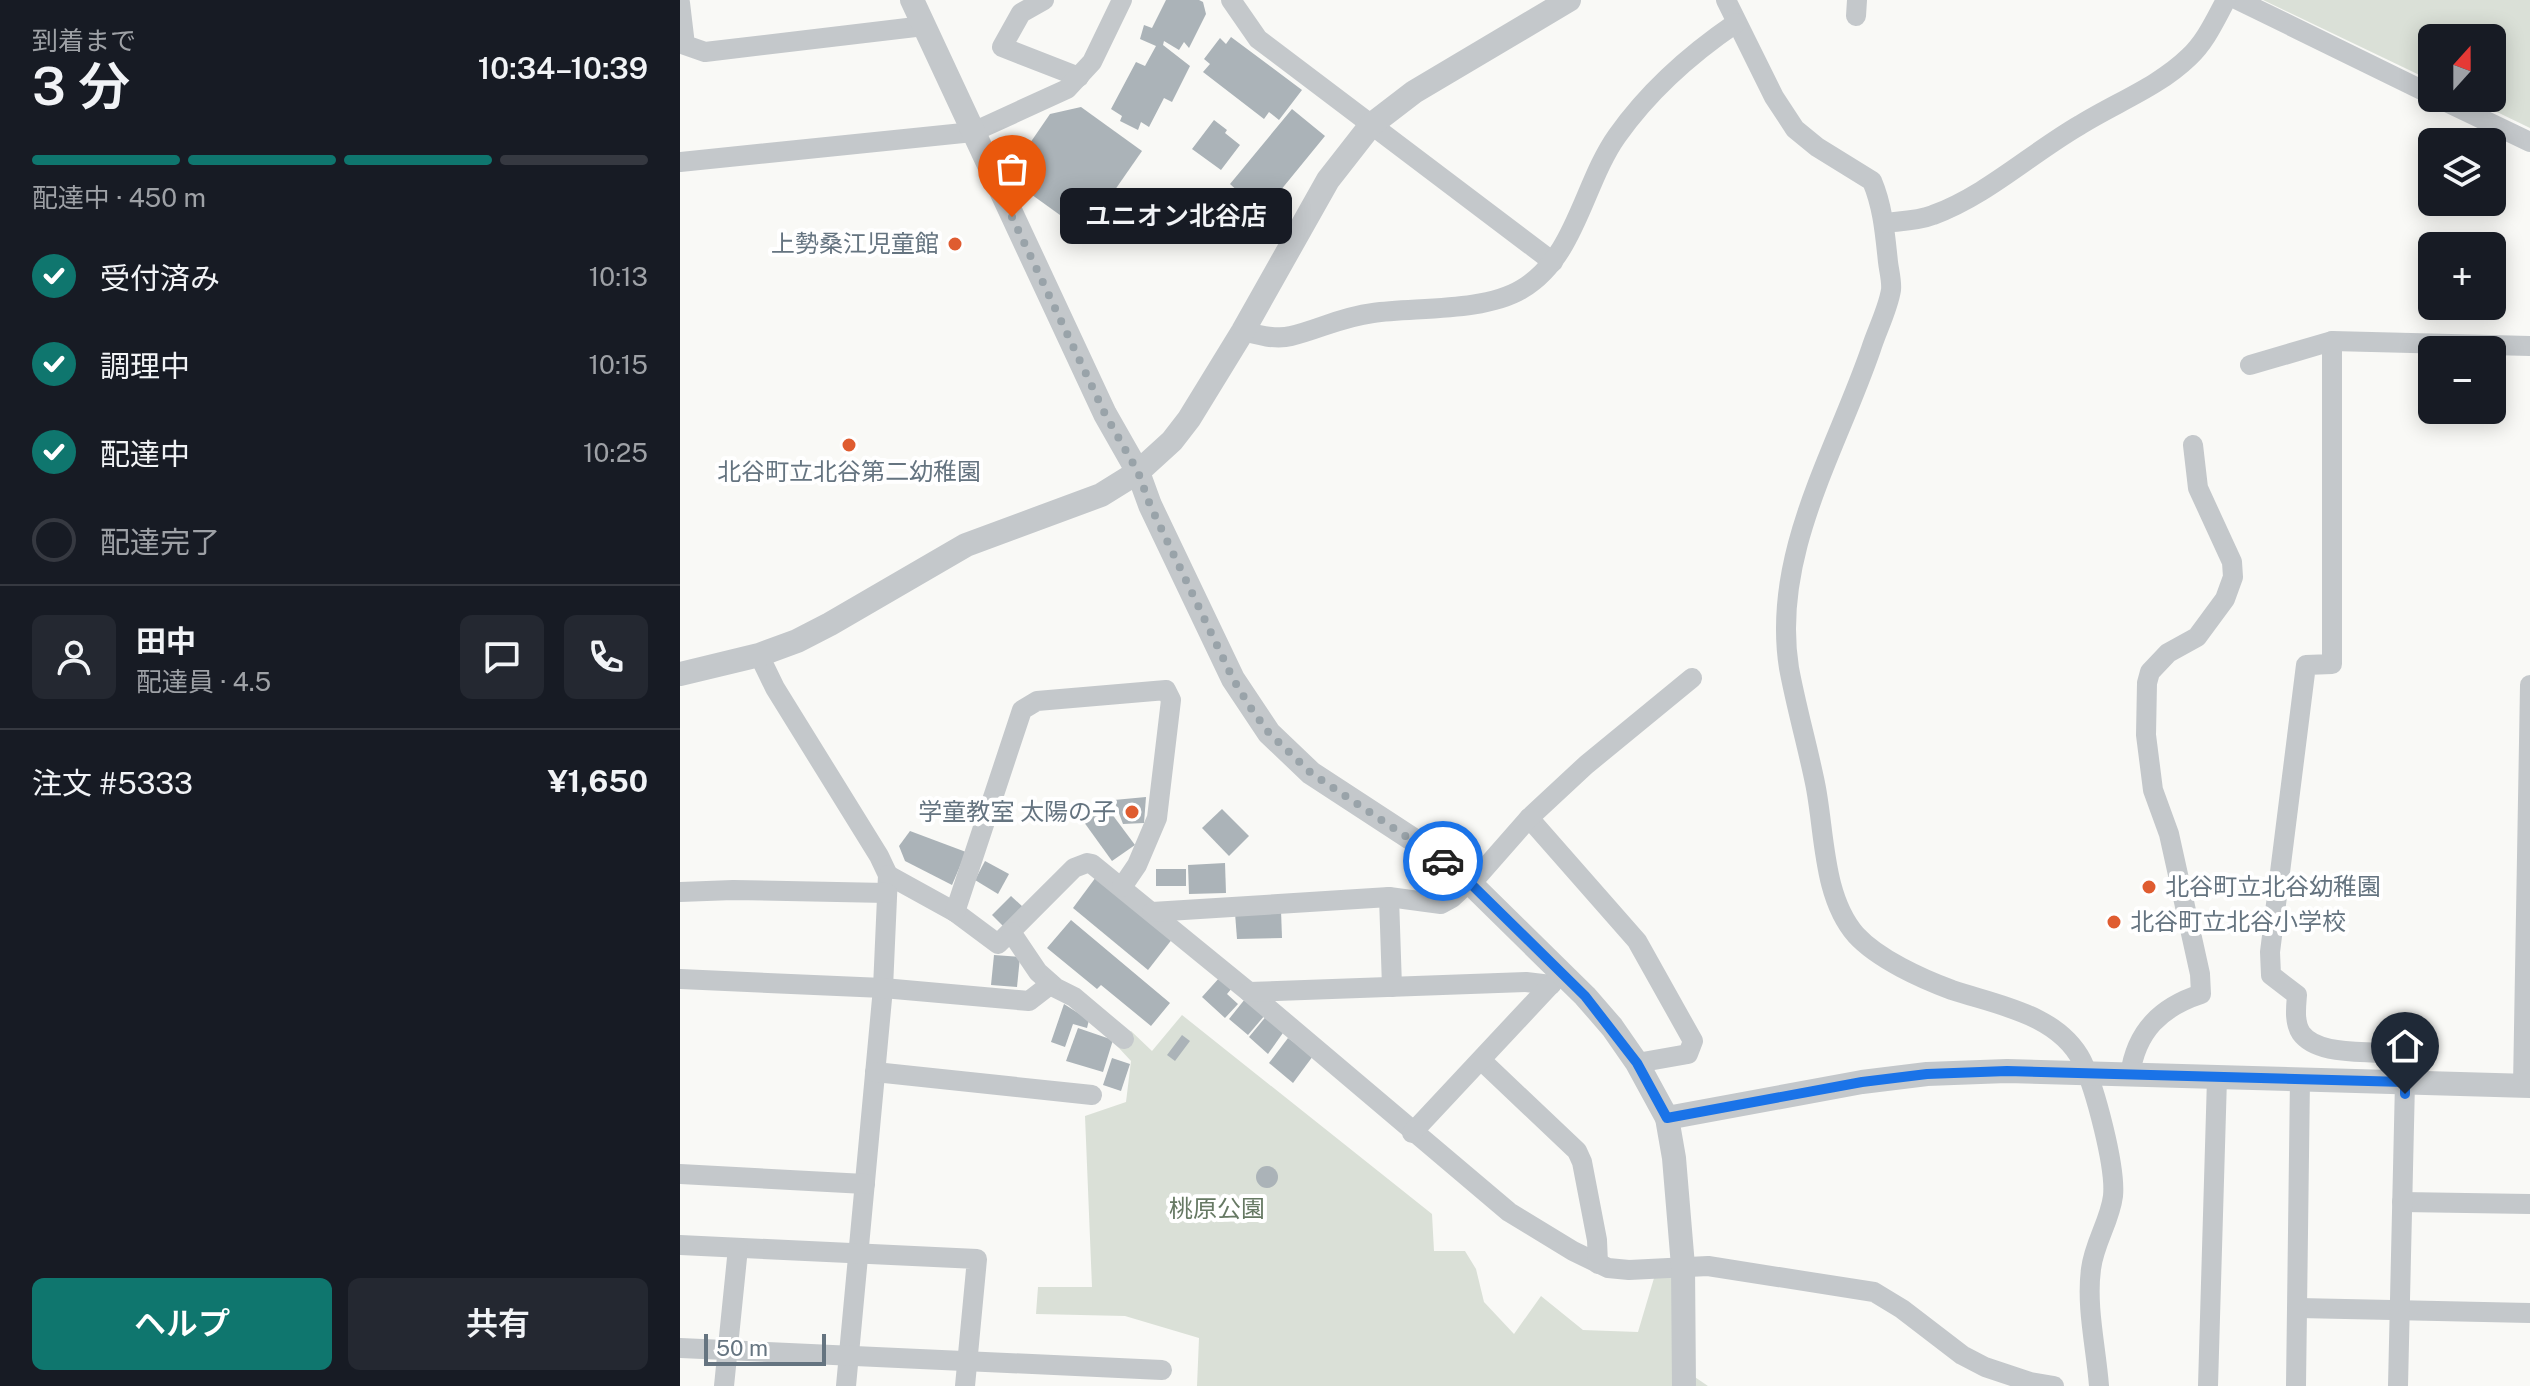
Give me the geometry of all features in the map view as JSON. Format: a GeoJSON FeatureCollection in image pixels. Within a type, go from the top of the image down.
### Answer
{"type":"FeatureCollection","features":[{"type":"Feature","properties":{"kind":"street"},"geometry":{"type":"LineString","coordinates":[[912,0],[1105,414],[1138,472],[1150,505],[1233,679],[1269,733],[1311,773],[1435,854],[1470,883],[1556,980],[1585,996],[1637,1063],[1667,1118],[1680,1214],[1684,1386]]}},
{"type":"Feature","properties":{"kind":"street"},"geometry":{"type":"LineString","coordinates":[[1044,0],[1021,13],[1002,47],[1079,77]]}},
{"type":"Feature","properties":{"kind":"street"},"geometry":{"type":"LineString","coordinates":[[680,162],[973,132],[1067,89],[1092,62],[1122,0]]}},
{"type":"Feature","properties":{"kind":"street"},"geometry":{"type":"LineString","coordinates":[[1231,0],[1258,39],[1553,262]]}},
{"type":"Feature","properties":{"kind":"street"},"geometry":{"type":"LineString","coordinates":[[680,674],[759,655],[830,624],[966,545],[1101,495],[1138,472],[1172,441],[1189,419],[1243,331],[1328,180],[1371,125],[1414,92],[1569,0]]}},
{"type":"Feature","properties":{"kind":"street"},"geometry":{"type":"LineString","coordinates":[[1726,0],[1774,97],[1795,129],[1817,147],[1872,181],[1884,223],[1891,289],[1858,385],[1805,518],[1787,615],[1789,665],[1821,812],[1830,875],[1846,920],[1869,946],[1920,977],[2045,1023],[2074,1048],[2088,1074],[2112,1170],[2113,1195],[2091,1266],[2089,1298],[2099,1386]]}},
{"type":"Feature","properties":{"kind":"street"},"geometry":{"type":"LineString","coordinates":[[1884,223],[1930,217],[1972,198],[2066,133],[2160,82],[2191,55],[2210,31],[2226,0]]}},
{"type":"Feature","properties":{"kind":"street"},"geometry":{"type":"LineString","coordinates":[[2238,0],[2418,88]]}},
{"type":"Feature","properties":{"kind":"street"},"geometry":{"type":"LineString","coordinates":[[680,3],[685,45],[705,52],[924,26]]}},
{"type":"Feature","properties":{"kind":"street"},"geometry":{"type":"LineString","coordinates":[[1243,331],[1289,337],[1347,316],[1482,302],[1521,290],[1553,262],[1572,229],[1599,166],[1618,135],[1645,102],[1683,65],[1708,42],[1736,23]]}},
{"type":"Feature","properties":{"kind":"street"},"geometry":{"type":"LineString","coordinates":[[2467,112],[2530,142]]}},
{"type":"Feature","properties":{"kind":"street"},"geometry":{"type":"LineString","coordinates":[[2332,341],[2332,664],[2306,665],[2270,952],[2271,975],[2297,995],[2297,1024],[2306,1038],[2324,1047],[2381,1053]]}},
{"type":"Feature","properties":{"kind":"street"},"geometry":{"type":"LineString","coordinates":[[2250,365],[2332,341],[2530,346]]}},
{"type":"Feature","properties":{"kind":"street"},"geometry":{"type":"LineString","coordinates":[[2130,1075],[2137,1048],[2159,1014],[2180,1001],[2201,994],[2200,974],[2169,834],[2153,790],[2146,735],[2150,672],[2168,653],[2197,637],[2225,599],[2233,577],[2232,562],[2198,488],[2193,445]]}},
{"type":"Feature","properties":{"kind":"street"},"geometry":{"type":"LineString","coordinates":[[759,655],[775,688],[879,856],[888,884],[883,988],[846,1386]]}},
{"type":"Feature","properties":{"kind":"street"},"geometry":{"type":"LineString","coordinates":[[1152,912],[1389,897],[1441,904],[1470,883],[1529,818],[1586,765],[1692,678]]}},
{"type":"Feature","properties":{"kind":"street"},"geometry":{"type":"LineString","coordinates":[[1667,1118],[1862,1082],[1927,1074],[2007,1071],[2527,1086],[2530,685]]}},
{"type":"Feature","properties":{"kind":"street"},"geometry":{"type":"LineString","coordinates":[[955,912],[1022,710],[1037,701],[1161,689],[1169,692],[1171,700],[1157,818],[1137,865],[1122,887]]}},
{"type":"Feature","properties":{"kind":"street"},"geometry":{"type":"LineString","coordinates":[[1529,818],[1637,941],[1693,1041],[1688,1054],[1637,1063]]}},
{"type":"Feature","properties":{"kind":"street"},"geometry":{"type":"LineString","coordinates":[[680,892],[888,884],[955,912],[998,944],[1080,864],[1092,864],[1509,1212],[1598,1264],[1629,1270],[1708,1266],[1874,1292],[1902,1309],[1962,1355],[1985,1367],[2030,1382],[2054,1386]]}},
{"type":"Feature","properties":{"kind":"street"},"geometry":{"type":"LineString","coordinates":[[1389,897],[1392,987]]}},
{"type":"Feature","properties":{"kind":"street"},"geometry":{"type":"LineString","coordinates":[[1011,932],[1038,972],[1051,984],[1074,997],[1124,1039]]}},
{"type":"Feature","properties":{"kind":"street"},"geometry":{"type":"LineString","coordinates":[[680,979],[883,988],[1029,1001],[1051,984]]}},
{"type":"Feature","properties":{"kind":"street"},"geometry":{"type":"LineString","coordinates":[[1249,992],[1556,980]]}},
{"type":"Feature","properties":{"kind":"street"},"geometry":{"type":"LineString","coordinates":[[1412,1133],[1556,980]]}},
{"type":"Feature","properties":{"kind":"street"},"geometry":{"type":"LineString","coordinates":[[1481,1060],[1560,1133],[1580,1157],[1597,1240],[1598,1264]]}},
{"type":"Feature","properties":{"kind":"street"},"geometry":{"type":"LineString","coordinates":[[875,1072],[1092,1095]]}},
{"type":"Feature","properties":{"kind":"street"},"geometry":{"type":"LineString","coordinates":[[2208,1386],[2217,1078]]}},
{"type":"Feature","properties":{"kind":"street"},"geometry":{"type":"LineString","coordinates":[[2296,1386],[2300,1078]]}},
{"type":"Feature","properties":{"kind":"street"},"geometry":{"type":"LineString","coordinates":[[2398,1386],[2405,1082]]}},
{"type":"Feature","properties":{"kind":"street"},"geometry":{"type":"LineString","coordinates":[[680,1174],[865,1184]]}},
{"type":"Feature","properties":{"kind":"street"},"geometry":{"type":"LineString","coordinates":[[2402,1202],[2530,1204]]}},
{"type":"Feature","properties":{"kind":"street"},"geometry":{"type":"LineString","coordinates":[[680,1245],[977,1259],[965,1386]]}},
{"type":"Feature","properties":{"kind":"street"},"geometry":{"type":"LineString","coordinates":[[724,1386],[738,1248]]}},
{"type":"Feature","properties":{"kind":"street"},"geometry":{"type":"LineString","coordinates":[[2299,1308],[2530,1313]]}},
{"type":"Feature","properties":{"kind":"street"},"geometry":{"type":"LineString","coordinates":[[680,1348],[1162,1370]]}},
{"type":"Feature","properties":{"kind":"green space"},"geometry":{"type":"Polygon","coordinates":[[[2263,0],[2530,0],[2530,128],[2497,112],[2506,112],[2506,24],[2418,24],[2418,74],[2263,0]]]}},
{"type":"Feature","properties":{"kind":"green space","name":"桃原公園"},"geometry":{"type":"Polygon","coordinates":[[[1182,1015],[1432,1214],[1434,1251],[1465,1251],[1476,1269],[1484,1302],[1514,1334],[1541,1296],[1583,1330],[1638,1332],[1657,1268],[1683,1266],[1683,1369],[1708,1386],[1197,1386],[1199,1338],[1125,1316],[1036,1314],[1038,1287],[1092,1287],[1085,1116],[1126,1102],[1131,1061],[1118,1047],[1131,1031],[1152,1051],[1182,1015]]]}},
{"type":"Feature","properties":{"kind":"building"},"geometry":{"type":"Polygon","coordinates":[[[1166,0],[1199,0],[1203,2],[1206,14],[1189,48],[1184,42],[1179,50],[1164,41],[1163,45],[1190,66],[1172,102],[1164,98],[1149,127],[1141,122],[1138,130],[1120,121],[1122,116],[1111,109],[1136,62],[1145,66],[1156,46],[1140,39],[1144,25],[1152,28],[1166,0]]]}},
{"type":"Feature","properties":{"kind":"building"},"geometry":{"type":"Polygon","coordinates":[[[1231,37],[1302,90],[1279,120],[1269,112],[1264,119],[1203,72],[1210,64],[1204,59],[1220,38],[1226,44],[1231,37]]]}},
{"type":"Feature","properties":{"kind":"building"},"geometry":{"type":"Polygon","coordinates":[[[1081,107],[1142,151],[1085,233],[1028,192],[1017,162],[1050,114],[1081,107]]]}},
{"type":"Feature","properties":{"kind":"building"},"geometry":{"type":"Polygon","coordinates":[[[1292,109],[1325,136],[1262,213],[1255,206],[1249,213],[1235,202],[1241,194],[1230,184],[1292,109]]]}},
{"type":"Feature","properties":{"kind":"building"},"geometry":{"type":"Polygon","coordinates":[[[1214,120],[1240,145],[1221,170],[1192,149],[1214,120]]]}},
{"type":"Feature","properties":{"kind":"building","name":"学童教室 太陽の子"},"geometry":{"type":"Polygon","coordinates":[[[1146,797],[1144,823],[1123,824],[1114,800],[1146,797]]]}},
{"type":"Feature","properties":{"kind":"building"},"geometry":{"type":"Polygon","coordinates":[[[1103,802],[1135,845],[1112,861],[1081,818],[1103,802]]]}},
{"type":"Feature","properties":{"kind":"building"},"geometry":{"type":"Polygon","coordinates":[[[1222,809],[1249,836],[1229,856],[1202,828],[1222,809]]]}},
{"type":"Feature","properties":{"kind":"building"},"geometry":{"type":"Polygon","coordinates":[[[910,831],[966,852],[952,885],[905,861],[899,846],[910,831]]]}},
{"type":"Feature","properties":{"kind":"building"},"geometry":{"type":"Polygon","coordinates":[[[985,861],[1009,874],[998,894],[975,880],[985,861]]]}},
{"type":"Feature","properties":{"kind":"building"},"geometry":{"type":"Polygon","coordinates":[[[1225,863],[1226,893],[1189,894],[1188,865],[1225,863]]]}},
{"type":"Feature","properties":{"kind":"building"},"geometry":{"type":"Polygon","coordinates":[[[1156,869],[1186,869],[1186,886],[1156,886],[1156,869]]]}},
{"type":"Feature","properties":{"kind":"building"},"geometry":{"type":"Polygon","coordinates":[[[1096,877],[1173,938],[1148,970],[1073,908],[1096,877]]]}},
{"type":"Feature","properties":{"kind":"building"},"geometry":{"type":"Polygon","coordinates":[[[1011,896],[1023,907],[1003,926],[992,915],[1011,896]]]}},
{"type":"Feature","properties":{"kind":"building"},"geometry":{"type":"Polygon","coordinates":[[[1281,910],[1282,938],[1237,939],[1235,913],[1281,910]]]}},
{"type":"Feature","properties":{"kind":"building"},"geometry":{"type":"Polygon","coordinates":[[[1071,920],[1170,1003],[1151,1026],[1101,985],[1097,989],[1047,948],[1071,920]]]}},
{"type":"Feature","properties":{"kind":"building"},"geometry":{"type":"Polygon","coordinates":[[[994,955],[1020,957],[1017,987],[991,985],[994,955]]]}},
{"type":"Feature","properties":{"kind":"building"},"geometry":{"type":"Polygon","coordinates":[[[1220,977],[1232,988],[1227,994],[1238,1004],[1225,1018],[1202,997],[1220,977]]]}},
{"type":"Feature","properties":{"kind":"building"},"geometry":{"type":"Polygon","coordinates":[[[1245,999],[1265,1015],[1248,1035],[1229,1019],[1245,999]]]}},
{"type":"Feature","properties":{"kind":"building"},"geometry":{"type":"Polygon","coordinates":[[[1064,1004],[1089,1020],[1087,1028],[1073,1024],[1065,1047],[1051,1042],[1064,1004]]]}},
{"type":"Feature","properties":{"kind":"building"},"geometry":{"type":"Polygon","coordinates":[[[1268,1014],[1285,1030],[1268,1054],[1249,1037],[1268,1014]]]}},
{"type":"Feature","properties":{"kind":"building"},"geometry":{"type":"Polygon","coordinates":[[[1078,1028],[1113,1040],[1103,1072],[1066,1061],[1078,1028]]]}},
{"type":"Feature","properties":{"kind":"building"},"geometry":{"type":"Polygon","coordinates":[[[1182,1035],[1190,1041],[1175,1061],[1167,1055],[1182,1035]]]}},
{"type":"Feature","properties":{"kind":"building"},"geometry":{"type":"Polygon","coordinates":[[[1288,1038],[1313,1056],[1293,1083],[1269,1063],[1288,1038]]]}},
{"type":"Feature","properties":{"kind":"building"},"geometry":{"type":"Polygon","coordinates":[[[1112,1058],[1130,1064],[1121,1091],[1103,1085],[1112,1058]]]}},
{"type":"Feature","properties":{"kind":"building"},"geometry":{"type":"Polygon","coordinates":[[[1267,1166],[1275,1169],[1278,1177],[1275,1185],[1267,1188],[1259,1185],[1256,1177],[1259,1169],[1267,1166]]]}},
{"type":"Feature","properties":{"kind":"way so far"},"geometry":{"type":"LineString","coordinates":[[1012,217],[1105,414],[1138,472],[1150,505],[1233,679],[1250,707],[1269,733],[1311,773],[1443,861]]}},
{"type":"Feature","properties":{"kind":"place","name":"ユニオン北谷店"},"geometry":{"type":"Point","coordinates":[1012,217]}},
{"type":"Feature","properties":{"kind":"place","name":"上勢桑江児童館"},"geometry":{"type":"Point","coordinates":[955,244]}},
{"type":"Feature","properties":{"kind":"place","name":"北谷町立北谷第二幼稚園"},"geometry":{"type":"Point","coordinates":[849,445]}},
{"type":"Feature","properties":{"kind":"place","name":"学童教室 太陽の子"},"geometry":{"type":"Point","coordinates":[1132,812]}},
{"type":"Feature","properties":{"kind":"place","name":"北谷町立北谷幼稚園"},"geometry":{"type":"Point","coordinates":[2149,887]}},
{"type":"Feature","properties":{"kind":"place","name":"北谷町立北谷小学校"},"geometry":{"type":"Point","coordinates":[2114,922]}},
{"type":"Feature","properties":{"kind":"route"},"geometry":{"type":"LineString","coordinates":[[1443,861],[1469,882],[1585,996],[1637,1063],[1667,1118],[1862,1082],[1927,1074],[2007,1071],[2405,1082],[2405,1094]]}}]}
